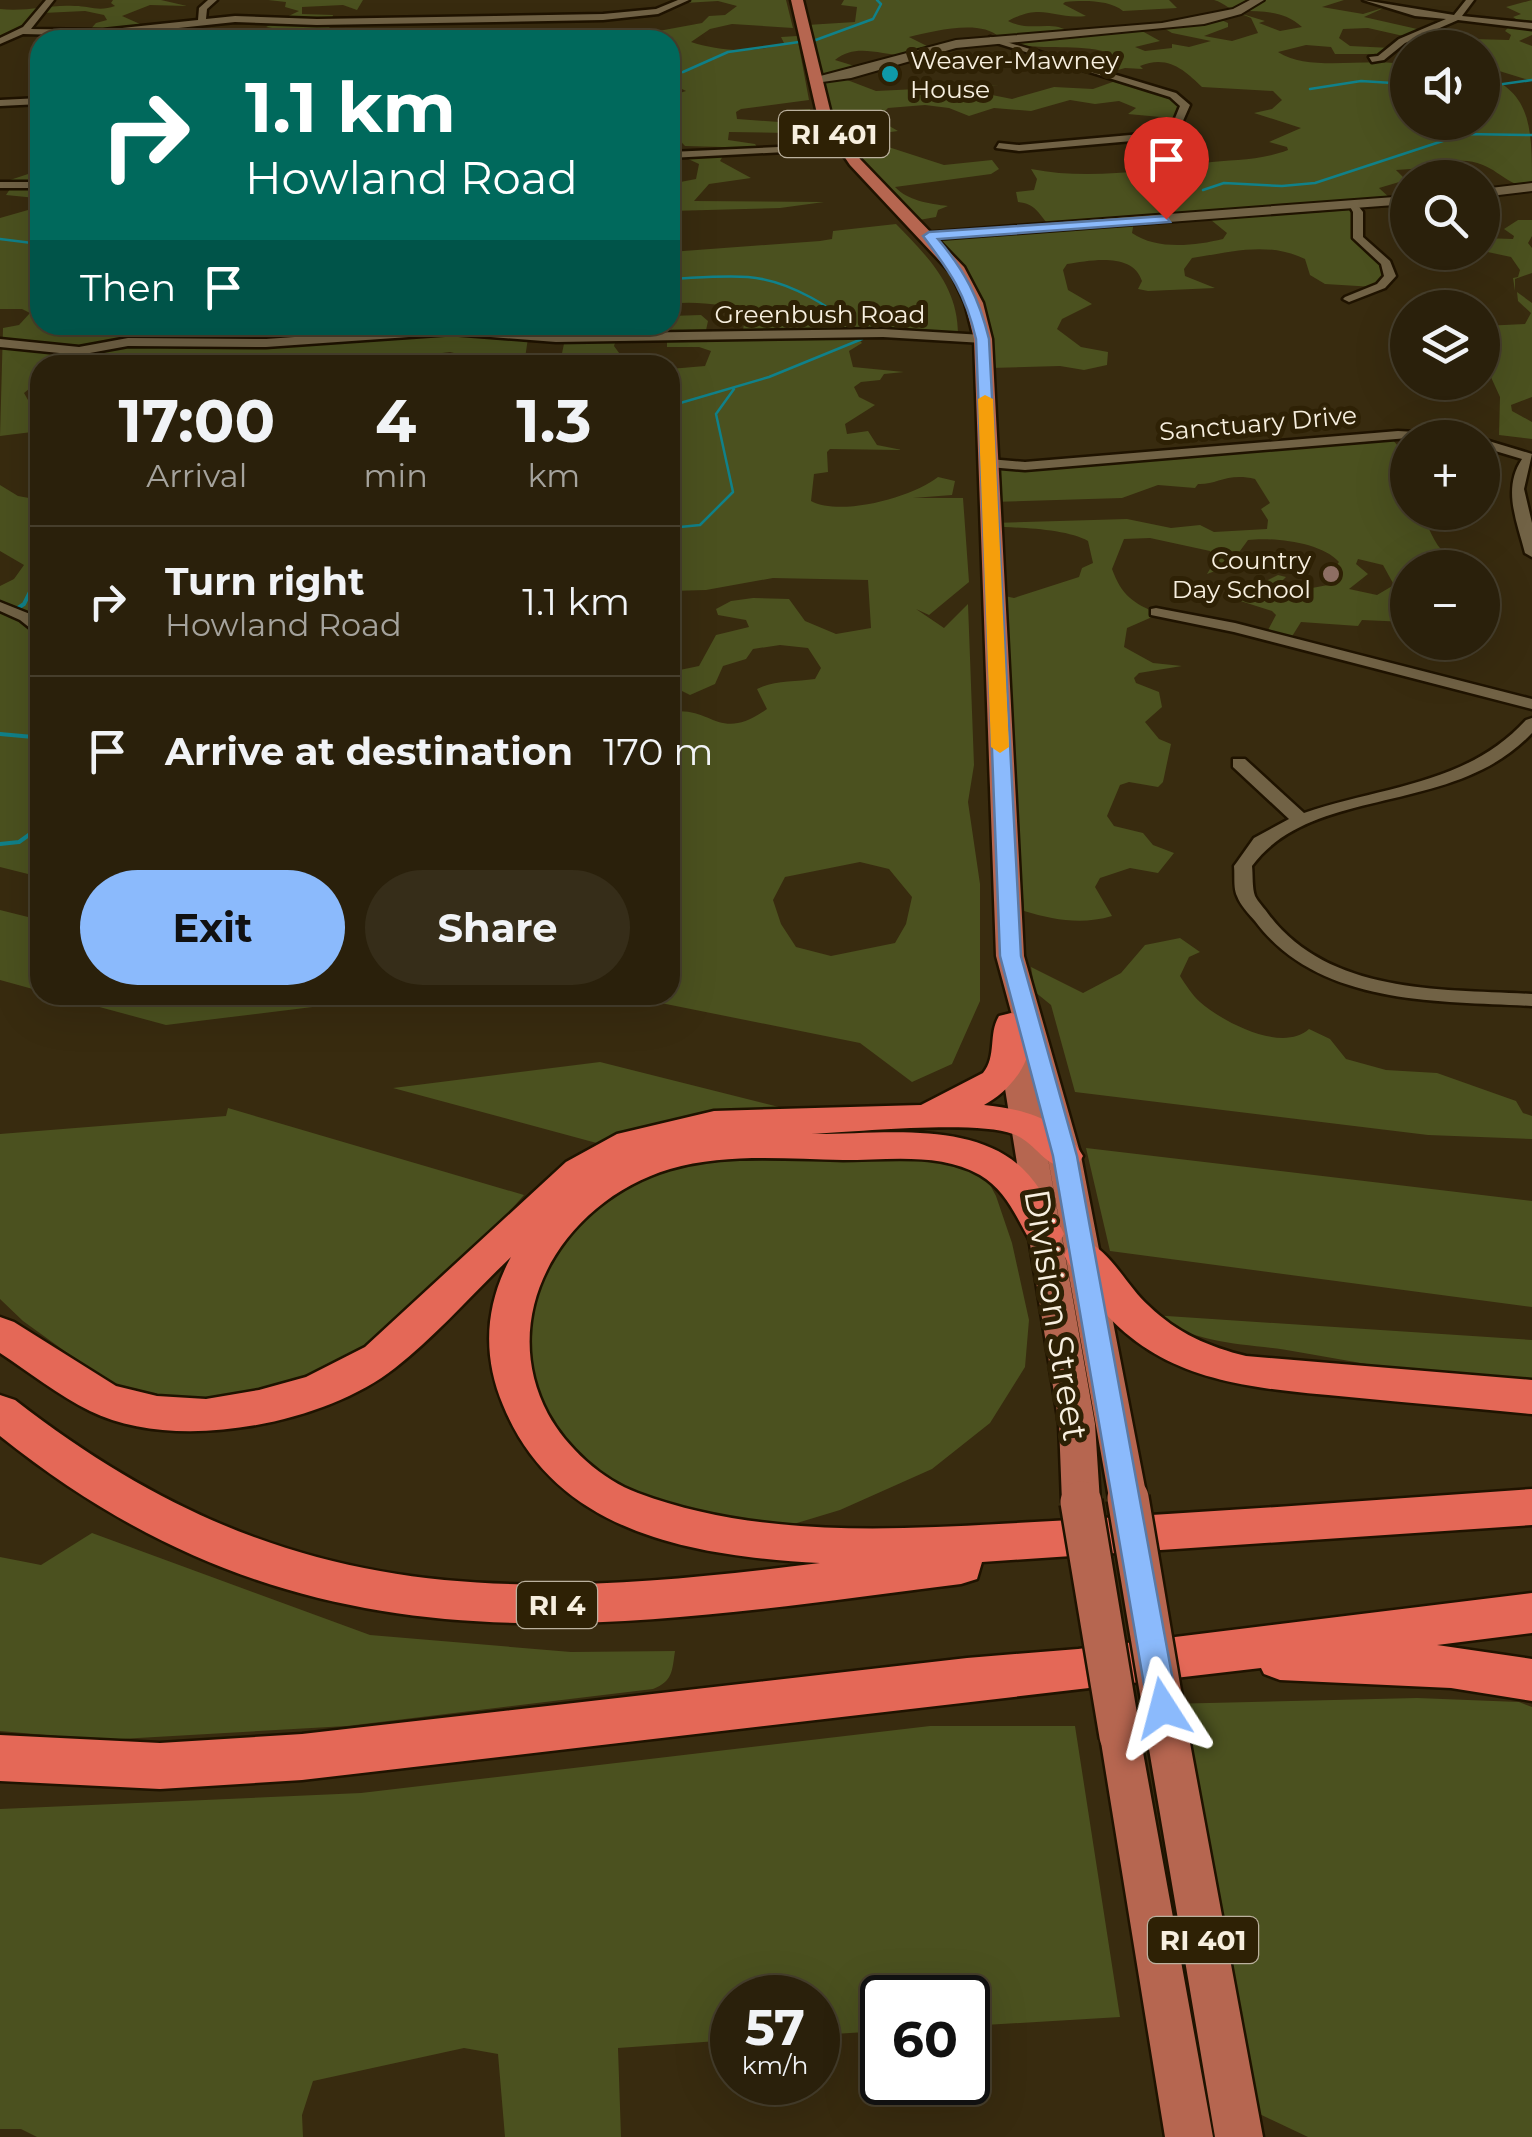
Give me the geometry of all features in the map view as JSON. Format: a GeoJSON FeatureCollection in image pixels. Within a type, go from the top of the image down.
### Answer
{"type":"FeatureCollection","features":[{"type":"Feature","properties":{"kind":"highway"},"geometry":{"type":"LineString","coordinates":[[923,1115],[976,1094],[1000,1077],[1007,1065],[1011,1024]]}},
{"type":"Feature","properties":{"kind":"highway"},"geometry":{"type":"LineString","coordinates":[[0,1334],[105,1400],[157,1413],[206,1416],[259,1408],[318,1390],[379,1358],[579,1171],[630,1143],[714,1124],[923,1115],[1023,1122],[1065,1156]]}},
{"type":"Feature","properties":{"kind":"highway"},"geometry":{"type":"LineString","coordinates":[[1046,1234],[1024,1196],[993,1164],[935,1148],[720,1147],[683,1154],[648,1163],[596,1189],[558,1219],[513,1288],[507,1322],[512,1369],[528,1417],[560,1463],[618,1505],[693,1528],[788,1542],[888,1547],[1155,1534]]}},
{"type":"Feature","properties":{"kind":"highway"},"geometry":{"type":"LineString","coordinates":[[1083,1255],[1124,1311],[1147,1329],[1211,1364],[1246,1372],[1532,1397]]}},
{"type":"Feature","properties":{"kind":"highway","name":"RI 4"},"geometry":{"type":"LineString","coordinates":[[0,1412],[48,1452],[105,1489],[216,1544],[347,1584],[470,1604],[574,1605],[667,1598],[1002,1560],[1155,1534],[1532,1507]]}},
{"type":"Feature","properties":{"kind":"highway"},"geometry":{"type":"LineString","coordinates":[[0,1758],[160,1766],[302,1758],[967,1679],[1078,1670],[1179,1654],[1532,1613]]}},
{"type":"Feature","properties":{"kind":"highway"},"geometry":{"type":"LineString","coordinates":[[1179,1654],[1451,1667],[1532,1680]]}},
{"type":"Feature","properties":{"kind":"main road","name":"Division Street"},"geometry":{"type":"LineString","coordinates":[[797,0],[824,118],[842,146],[929,236],[958,272],[974,303],[982,339],[1013,966],[1011,1024],[1023,1122],[1077,1424],[1081,1502],[1188,2137]]}},
{"type":"Feature","properties":{"kind":"main road","name":"Division Street"},"geometry":{"type":"LineString","coordinates":[[1013,966],[1065,1156],[1239,2137]]}},
{"type":"Feature","properties":{"kind":"street"},"geometry":{"type":"LineString","coordinates":[[0,41],[22,31],[50,0]]}},
{"type":"Feature","properties":{"kind":"street"},"geometry":{"type":"LineString","coordinates":[[202,20],[202,11],[213,0]]}},
{"type":"Feature","properties":{"kind":"street"},"geometry":{"type":"LineString","coordinates":[[126,30],[202,20],[603,17],[649,13],[685,0]]}},
{"type":"Feature","properties":{"kind":"street"},"geometry":{"type":"LineString","coordinates":[[815,79],[937,47],[1173,25],[1234,13],[1258,0]]}},
{"type":"Feature","properties":{"kind":"street"},"geometry":{"type":"LineString","coordinates":[[1367,0],[1415,13],[1532,26]]}},
{"type":"Feature","properties":{"kind":"street"},"geometry":{"type":"LineString","coordinates":[[1372,58],[1380,58],[1402,40],[1456,18],[1470,0]]}},
{"type":"Feature","properties":{"kind":"street"},"geometry":{"type":"LineString","coordinates":[[22,31],[30,31]]}},
{"type":"Feature","properties":{"kind":"street"},"geometry":{"type":"LineString","coordinates":[[993,39],[1173,95],[1185,104],[1176,130],[1166,135],[1018,148],[999,146]]}},
{"type":"Feature","properties":{"kind":"street"},"geometry":{"type":"LineString","coordinates":[[0,103],[30,102]]}},
{"type":"Feature","properties":{"kind":"street"},"geometry":{"type":"LineString","coordinates":[[680,154],[842,146]]}},
{"type":"Feature","properties":{"kind":"street"},"geometry":{"type":"LineString","coordinates":[[0,185],[30,185]]}},
{"type":"Feature","properties":{"kind":"street"},"geometry":{"type":"LineString","coordinates":[[1500,191],[1532,187]]}},
{"type":"Feature","properties":{"kind":"street"},"geometry":{"type":"LineString","coordinates":[[929,236],[1390,202]]}},
{"type":"Feature","properties":{"kind":"street"},"geometry":{"type":"LineString","coordinates":[[1349,300],[1381,286],[1390,276],[1386,264],[1358,238],[1358,212],[1352,205]]}},
{"type":"Feature","properties":{"kind":"street","name":"Greenbush Road"},"geometry":{"type":"LineString","coordinates":[[512,335],[556,338],[868,333],[982,339]]}},
{"type":"Feature","properties":{"kind":"street","name":"Greenbush Road"},"geometry":{"type":"LineString","coordinates":[[0,343],[79,351],[140,341],[266,343],[372,335]]}},
{"type":"Feature","properties":{"kind":"street","name":"Sanctuary Drive"},"geometry":{"type":"LineString","coordinates":[[989,463],[1006,466],[1390,436]]}},
{"type":"Feature","properties":{"kind":"street"},"geometry":{"type":"LineString","coordinates":[[1500,448],[1531,457],[1517,482],[1528,512],[1532,553]]}},
{"type":"Feature","properties":{"kind":"street"},"geometry":{"type":"LineString","coordinates":[[0,606],[30,622]]}},
{"type":"Feature","properties":{"kind":"street"},"geometry":{"type":"LineString","coordinates":[[1156,612],[1235,628],[1532,704]]}},
{"type":"Feature","properties":{"kind":"street"},"geometry":{"type":"LineString","coordinates":[[1532,723],[1496,757],[1460,776],[1300,819],[1263,837],[1250,852],[1244,869],[1245,887],[1255,912],[1298,954],[1328,972],[1374,987],[1532,1000]]}},
{"type":"Feature","properties":{"kind":"street"},"geometry":{"type":"LineString","coordinates":[[1239,764],[1300,819]]}},
{"type":"Feature","properties":{"kind":"green space"},"geometry":{"type":"Polygon","coordinates":[[[161,0],[187,6],[150,5],[122,16],[149,28],[118,30],[90,30],[107,20],[104,15],[85,11],[43,13],[32,27],[0,42],[0,9],[104,9],[115,6],[111,3],[161,0]]]}},
{"type":"Feature","properties":{"kind":"green space"},"geometry":{"type":"Polygon","coordinates":[[[268,0],[363,0],[357,10],[343,5],[302,7],[302,14],[333,15],[329,29],[266,27],[299,11],[285,7],[286,2],[268,0]]]}},
{"type":"Feature","properties":{"kind":"green space"},"geometry":{"type":"Polygon","coordinates":[[[687,0],[786,0],[793,28],[732,24],[710,29],[691,42],[747,50],[772,47],[784,43],[781,37],[797,36],[809,100],[741,109],[736,112],[737,119],[793,123],[802,119],[801,112],[796,110],[810,109],[812,119],[804,121],[817,146],[787,147],[788,133],[729,132],[728,140],[755,144],[758,148],[685,146],[680,141],[680,93],[686,91],[680,88],[680,30],[664,30],[702,23],[709,16],[725,15],[737,6],[718,1],[684,3],[687,0]]]}},
{"type":"Feature","properties":{"kind":"green space"},"geometry":{"type":"Polygon","coordinates":[[[844,0],[1169,0],[1177,8],[1123,11],[1104,3],[1065,2],[1086,16],[1040,12],[1008,21],[1025,26],[1055,26],[1070,32],[999,37],[981,29],[943,30],[909,37],[931,48],[907,55],[852,52],[835,60],[861,68],[822,74],[807,25],[855,22],[857,7],[841,5],[844,0]]]}},
{"type":"Feature","properties":{"kind":"green space"},"geometry":{"type":"Polygon","coordinates":[[[1214,0],[1344,0],[1322,7],[1363,14],[1386,7],[1364,17],[1422,30],[1390,33],[1368,28],[1343,29],[1339,38],[1350,46],[1390,48],[1384,54],[1335,54],[1331,47],[1306,45],[1278,52],[1320,63],[1390,63],[1390,140],[1500,140],[1500,83],[1520,103],[1526,116],[1532,187],[1500,174],[1500,160],[1390,160],[1390,185],[1379,188],[1390,199],[1048,224],[1033,207],[1018,202],[1016,192],[1034,190],[1037,179],[1031,169],[1073,174],[1117,173],[1256,158],[1288,150],[1269,142],[1301,128],[1254,113],[1272,109],[1282,100],[1273,91],[1202,87],[1176,66],[1160,62],[1140,66],[1143,69],[1107,73],[1082,66],[1112,58],[1107,52],[1005,41],[1142,31],[1160,41],[1135,47],[1145,51],[1172,48],[1172,44],[1189,47],[1211,41],[1172,33],[1162,27],[1217,18],[1228,23],[1228,27],[1204,36],[1232,41],[1258,33],[1251,18],[1239,13],[1265,21],[1259,23],[1280,31],[1302,27],[1281,15],[1230,8],[1214,0]]]}},
{"type":"Feature","properties":{"kind":"green space"},"geometry":{"type":"Polygon","coordinates":[[[1532,0],[1532,35],[1519,41],[1532,46],[1532,81],[1500,71],[1500,40],[1509,40],[1511,35],[1505,31],[1516,19],[1513,17],[1521,14],[1506,7],[1532,0]]]}},
{"type":"Feature","properties":{"kind":"green space"},"geometry":{"type":"Polygon","coordinates":[[[842,78],[876,91],[999,85],[988,86],[982,93],[1012,99],[1054,87],[1093,89],[1121,79],[1176,97],[1187,105],[1182,119],[1128,114],[1136,108],[1119,101],[1095,104],[1070,100],[1031,111],[994,108],[969,116],[925,105],[888,108],[877,119],[898,131],[868,135],[876,143],[944,165],[992,160],[999,169],[991,174],[895,187],[912,198],[948,206],[938,210],[936,217],[919,220],[861,161],[835,125],[823,81],[842,78]]]}},
{"type":"Feature","properties":{"kind":"green space"},"geometry":{"type":"Polygon","coordinates":[[[753,153],[723,156],[720,161],[751,178],[709,184],[694,201],[824,202],[780,208],[680,211],[680,182],[696,179],[699,164],[684,157],[753,153]]]}},
{"type":"Feature","properties":{"kind":"green space"},"geometry":{"type":"Polygon","coordinates":[[[30,173],[30,197],[6,195],[12,186],[7,181],[30,173]]]}},
{"type":"Feature","properties":{"kind":"green space"},"geometry":{"type":"Polygon","coordinates":[[[30,207],[30,313],[0,309],[0,218],[30,207]]]}},
{"type":"Feature","properties":{"kind":"green space"},"geometry":{"type":"Polygon","coordinates":[[[1350,210],[1356,215],[1353,237],[1379,260],[1387,275],[1374,287],[1325,284],[1310,275],[1305,259],[1277,250],[1192,258],[1184,269],[1185,276],[1215,288],[1148,291],[1138,289],[1142,281],[1137,272],[1121,262],[1067,264],[1063,270],[1068,290],[1092,304],[1062,319],[1057,329],[1081,347],[1108,352],[1107,365],[1084,370],[1060,366],[990,368],[963,268],[951,252],[944,253],[930,238],[1134,222],[1132,233],[1142,238],[1188,245],[1223,239],[1227,233],[1211,220],[1350,210]]]}},
{"type":"Feature","properties":{"kind":"green space"},"geometry":{"type":"Polygon","coordinates":[[[1518,220],[1532,220],[1528,243],[1532,248],[1532,273],[1515,279],[1515,291],[1513,278],[1518,277],[1520,270],[1511,257],[1500,255],[1500,239],[1514,236],[1504,229],[1518,220]]]}},
{"type":"Feature","properties":{"kind":"green space"},"geometry":{"type":"Polygon","coordinates":[[[896,224],[948,288],[958,337],[855,335],[862,343],[849,351],[853,367],[904,372],[884,374],[880,380],[861,382],[854,387],[859,397],[875,405],[845,424],[847,434],[868,431],[877,445],[902,450],[830,449],[828,472],[814,474],[811,501],[840,507],[876,503],[938,477],[955,481],[952,495],[913,498],[963,498],[969,582],[929,615],[916,609],[944,628],[968,604],[974,765],[968,802],[980,884],[980,1001],[952,1064],[912,1082],[860,1043],[671,1005],[680,1005],[680,711],[726,723],[751,719],[767,709],[757,689],[815,679],[821,668],[808,648],[780,645],[753,649],[746,659],[723,666],[715,684],[690,695],[680,690],[680,670],[699,666],[716,635],[749,627],[746,620],[718,615],[716,609],[731,601],[789,599],[805,621],[836,634],[871,628],[868,580],[773,578],[680,591],[680,368],[705,366],[711,351],[667,347],[667,338],[617,337],[614,346],[621,355],[562,355],[565,339],[528,338],[525,355],[30,355],[30,388],[24,393],[30,404],[30,432],[0,436],[3,328],[19,325],[30,313],[30,335],[680,335],[680,316],[701,315],[708,321],[705,335],[742,336],[744,324],[755,319],[757,312],[680,304],[680,251],[820,241],[832,239],[833,231],[896,224]],[[860,862],[785,877],[773,900],[781,924],[796,947],[831,956],[895,943],[906,924],[912,897],[889,869],[860,862]]]}},
{"type":"Feature","properties":{"kind":"green space"},"geometry":{"type":"Polygon","coordinates":[[[1517,292],[1532,303],[1532,397],[1511,405],[1512,411],[1532,422],[1532,439],[1500,435],[1500,325],[1525,324],[1531,313],[1518,301],[1517,292]]]}},
{"type":"Feature","properties":{"kind":"green space"},"geometry":{"type":"Polygon","coordinates":[[[1390,438],[1390,530],[1430,530],[1442,550],[1390,550],[1390,578],[1383,565],[1358,559],[1356,564],[1368,574],[1349,589],[1377,595],[1390,587],[1390,621],[1362,620],[1358,626],[1301,622],[1291,638],[1267,632],[1276,615],[1272,611],[1231,598],[1278,575],[1286,577],[1282,581],[1287,585],[1298,589],[1328,585],[1326,578],[1339,562],[1331,555],[1296,542],[1248,540],[1229,566],[1207,574],[1216,559],[1210,551],[1150,538],[1124,539],[1112,569],[1116,578],[1130,598],[1159,614],[1127,628],[1124,647],[1153,663],[1182,666],[1139,673],[1134,678],[1136,683],[1159,692],[1162,707],[1145,722],[1159,739],[1171,744],[1163,782],[1158,787],[1129,782],[1120,785],[1107,816],[1114,826],[1143,833],[1153,845],[1174,853],[1158,873],[1130,868],[1100,878],[1095,887],[1112,916],[1068,920],[1024,911],[1000,595],[1014,598],[1079,577],[1082,568],[1093,563],[1088,541],[1079,537],[993,527],[992,523],[1127,519],[1171,528],[1200,525],[1214,532],[1267,529],[1268,520],[1261,509],[1270,503],[1255,479],[1237,477],[1198,484],[1195,488],[1158,485],[1122,498],[991,502],[989,466],[1390,438]]]}},
{"type":"Feature","properties":{"kind":"green space"},"geometry":{"type":"Polygon","coordinates":[[[0,485],[30,498],[30,874],[0,867],[0,586],[14,579],[24,565],[0,551],[0,485]]]}},
{"type":"Feature","properties":{"kind":"green space"},"geometry":{"type":"Polygon","coordinates":[[[0,910],[30,918],[30,988],[0,980],[0,910]]]}},
{"type":"Feature","properties":{"kind":"green space"},"geometry":{"type":"Polygon","coordinates":[[[1180,938],[1200,952],[1189,957],[1180,976],[1197,999],[1238,1026],[1284,1038],[1309,1029],[1330,1039],[1346,1059],[1386,1070],[1437,1073],[1516,1101],[1523,1113],[1532,1116],[1532,1139],[1428,1135],[1075,1092],[1051,1005],[1035,992],[1031,967],[1083,993],[1121,973],[1145,945],[1180,938]]]}},
{"type":"Feature","properties":{"kind":"green space"},"geometry":{"type":"Polygon","coordinates":[[[92,1005],[328,1005],[166,1025],[92,1005]]]}},
{"type":"Feature","properties":{"kind":"green space"},"geometry":{"type":"Polygon","coordinates":[[[600,1062],[803,1113],[604,1145],[393,1088],[600,1062]]]}},
{"type":"Feature","properties":{"kind":"green space"},"geometry":{"type":"Polygon","coordinates":[[[228,1108],[524,1195],[483,1241],[361,1355],[302,1383],[195,1405],[120,1391],[23,1321],[0,1299],[0,1134],[226,1116],[228,1108]]]}},
{"type":"Feature","properties":{"kind":"green space"},"geometry":{"type":"Polygon","coordinates":[[[1086,1148],[1532,1201],[1532,1307],[1110,1251],[1086,1148]]]}},
{"type":"Feature","properties":{"kind":"green space"},"geometry":{"type":"Polygon","coordinates":[[[680,1155],[974,1155],[996,1196],[1012,1243],[1029,1320],[1025,1367],[990,1423],[932,1469],[840,1510],[787,1526],[731,1534],[558,1465],[514,1312],[571,1213],[680,1155]]]}},
{"type":"Feature","properties":{"kind":"green space"},"geometry":{"type":"Polygon","coordinates":[[[1152,1315],[1532,1340],[1532,1393],[1223,1342],[1188,1333],[1152,1315]]]}},
{"type":"Feature","properties":{"kind":"green space"},"geometry":{"type":"Polygon","coordinates":[[[92,1533],[370,1635],[571,1652],[675,1651],[672,1670],[668,1679],[653,1689],[347,1726],[103,1740],[0,1731],[0,1557],[41,1565],[92,1533]]]}},
{"type":"Feature","properties":{"kind":"green space"},"geometry":{"type":"Polygon","coordinates":[[[1417,1698],[1519,1702],[1532,1707],[1532,2137],[1308,2137],[1251,2110],[1166,1704],[1417,1698]]]}},
{"type":"Feature","properties":{"kind":"green space"},"geometry":{"type":"Polygon","coordinates":[[[930,1726],[1075,1726],[1120,2017],[990,2025],[990,1975],[860,1975],[860,2032],[840,2034],[840,1975],[710,1975],[710,2042],[618,2048],[621,2137],[505,2137],[498,2054],[464,2048],[313,2081],[302,2115],[303,2137],[37,2137],[21,2129],[0,2129],[0,1809],[361,1793],[930,1726]]]}},
{"type":"Feature","properties":{"kind":"waterway"},"geometry":{"type":"LineString","coordinates":[[813,41],[873,19],[881,4],[877,0]]}},
{"type":"Feature","properties":{"kind":"waterway"},"geometry":{"type":"LineString","coordinates":[[680,72],[728,52],[799,42]]}},
{"type":"Feature","properties":{"kind":"waterway"},"geometry":{"type":"LineString","coordinates":[[1500,84],[1532,80]]}},
{"type":"Feature","properties":{"kind":"waterway"},"geometry":{"type":"LineString","coordinates":[[1310,89],[1361,81],[1390,83]]}},
{"type":"Feature","properties":{"kind":"waterway"},"geometry":{"type":"LineString","coordinates":[[1203,190],[1224,183],[1315,183],[1464,134],[1532,135]]}},
{"type":"Feature","properties":{"kind":"waterway"},"geometry":{"type":"LineString","coordinates":[[0,239],[30,243]]}},
{"type":"Feature","properties":{"kind":"waterway"},"geometry":{"type":"LineString","coordinates":[[680,279],[738,276],[779,284],[826,307],[862,339],[769,377],[680,403]]}},
{"type":"Feature","properties":{"kind":"waterway"},"geometry":{"type":"LineString","coordinates":[[680,527],[700,525],[733,492],[716,414],[734,389]]}},
{"type":"Feature","properties":{"kind":"waterway"},"geometry":{"type":"LineString","coordinates":[[18,608],[30,592]]}},
{"type":"Feature","properties":{"kind":"waterway"},"geometry":{"type":"LineString","coordinates":[[0,734],[30,737]]}},
{"type":"Feature","properties":{"kind":"waterway"},"geometry":{"type":"LineString","coordinates":[[0,844],[19,842],[30,834]]}},
{"type":"Feature","properties":{"kind":"slow traffic"},"geometry":{"type":"LineString","coordinates":[[985,399],[1000,747]]}},
{"type":"Feature","properties":{"kind":"place","name":"Weaver-Mawney House"},"geometry":{"type":"Point","coordinates":[890,74]}},
{"type":"Feature","properties":{"kind":"place","name":"Country Day School"},"geometry":{"type":"Point","coordinates":[1331,574]}},
{"type":"Feature","properties":{"kind":"route"},"geometry":{"type":"LineString","coordinates":[[1163,1708],[1065,1156],[1010,956],[982,339],[974,303],[958,272],[929,236],[1166,219]]}}]}
